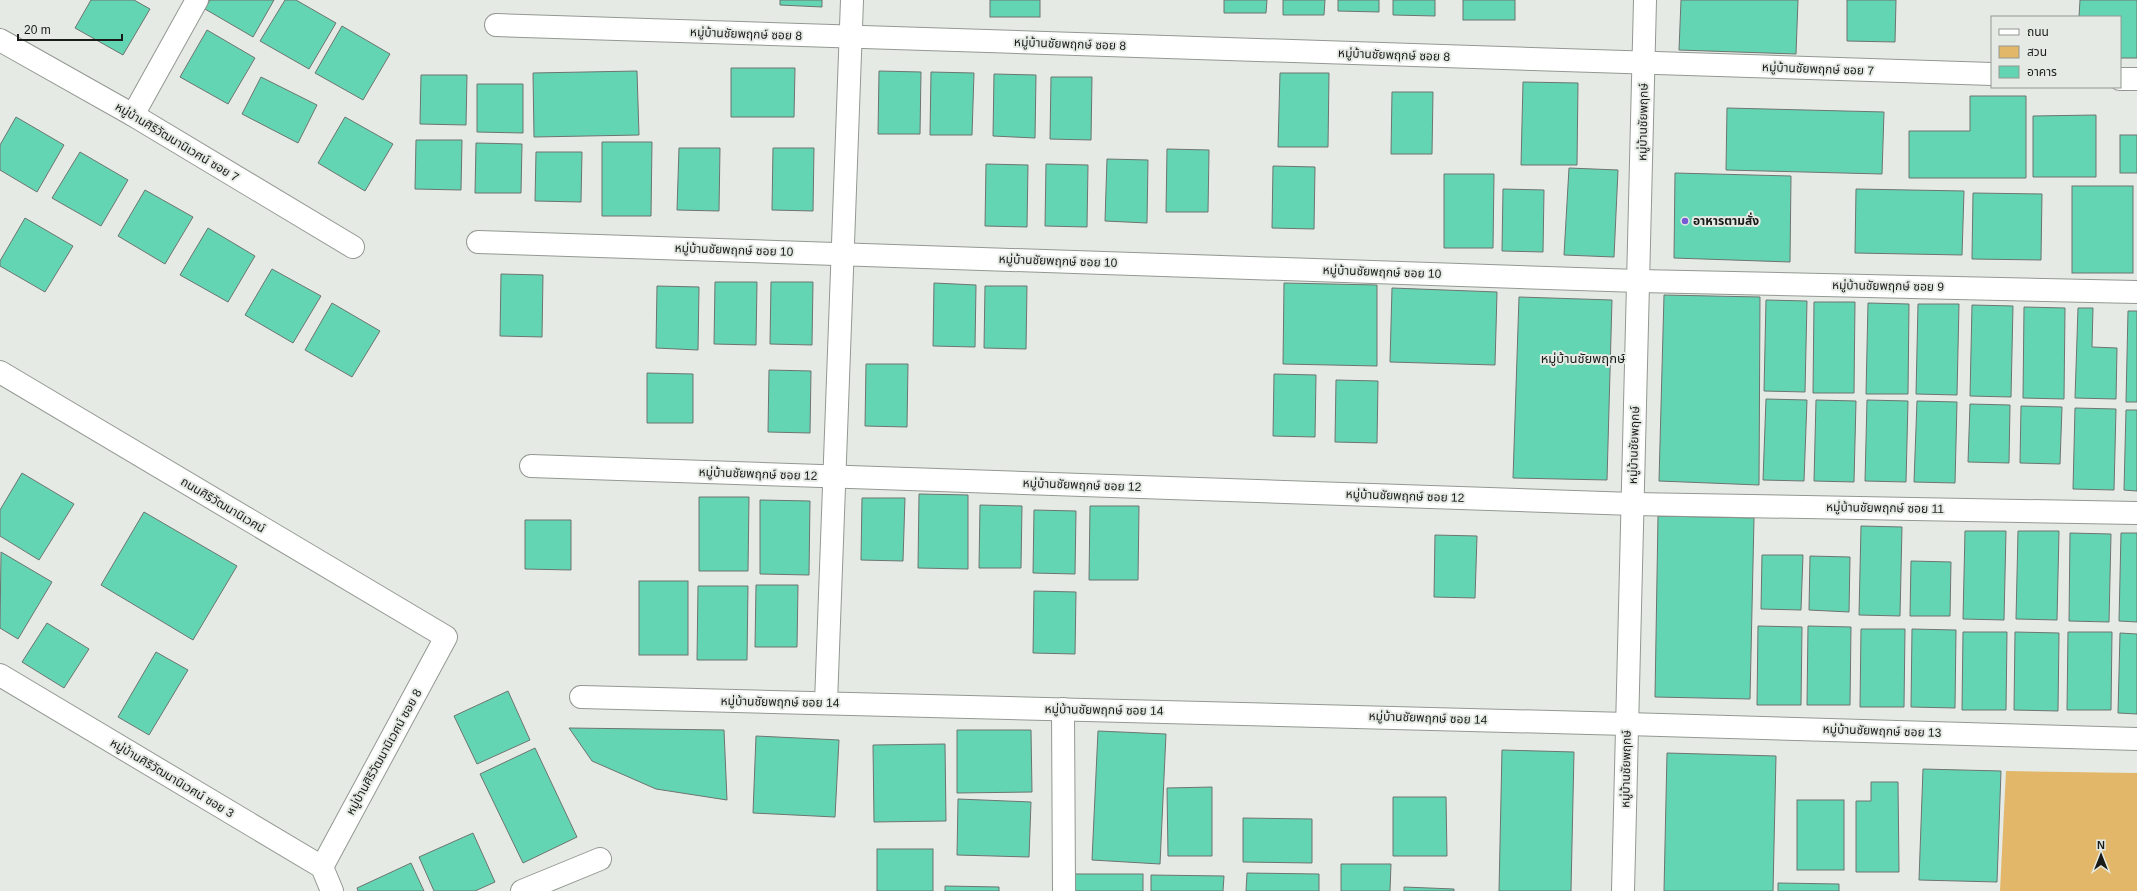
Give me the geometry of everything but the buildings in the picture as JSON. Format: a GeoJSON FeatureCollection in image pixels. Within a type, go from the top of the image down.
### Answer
{"type":"FeatureCollection","features":[{"type":"Feature","properties":{"kind":"street"},"geometry":{"type":"LineString","coordinates":[[133,115],[197,0]]}},
{"type":"Feature","properties":{"kind":"street"},"geometry":{"type":"LineString","coordinates":[[826,703],[852,0]]}},
{"type":"Feature","properties":{"kind":"street","name":"หมู่บ้านชัยพฤกษ์"},"geometry":{"type":"LineString","coordinates":[[1623,891],[1646,0]]}},
{"type":"Feature","properties":{"kind":"street","name":"หมู่บ้านชัยพฤกษ์ ซอย 8"},"geometry":{"type":"LineString","coordinates":[[496,26],[1644,63]]}},
{"type":"Feature","properties":{"kind":"street","name":"หมู่บ้านศิริวัฒนานิเวศน์ ซอย 7"},"geometry":{"type":"LineString","coordinates":[[0,40],[133,115],[353,247]]}},
{"type":"Feature","properties":{"kind":"street","name":"หมู่บ้านชัยพฤกษ์ ซอย 7"},"geometry":{"type":"LineString","coordinates":[[1644,63],[1991,74]]}},
{"type":"Feature","properties":{"kind":"street"},"geometry":{"type":"LineString","coordinates":[[2121,79],[2137,79]]}},
{"type":"Feature","properties":{"kind":"street","name":"หมู่บ้านชัยพฤกษ์ ซอย 10"},"geometry":{"type":"LineString","coordinates":[[478,242],[1639,281]]}},
{"type":"Feature","properties":{"kind":"street","name":"หมู่บ้านชัยพฤกษ์ ซอย 9"},"geometry":{"type":"LineString","coordinates":[[1639,281],[2137,292]]}},
{"type":"Feature","properties":{"kind":"street","name":"ถนนศิริวัฒนานิเวศน์"},"geometry":{"type":"LineString","coordinates":[[0,372],[446,637]]}},
{"type":"Feature","properties":{"kind":"street","name":"หมู่บ้านชัยพฤกษ์ ซอย 12"},"geometry":{"type":"LineString","coordinates":[[531,466],[1632,504]]}},
{"type":"Feature","properties":{"kind":"street","name":"หมู่บ้านชัยพฤกษ์ ซอย 11"},"geometry":{"type":"LineString","coordinates":[[1632,504],[2137,513]]}},
{"type":"Feature","properties":{"kind":"street","name":"หมู่บ้านศิริวัฒนานิเวศน์ ซอย 8"},"geometry":{"type":"LineString","coordinates":[[322,867],[446,637]]}},
{"type":"Feature","properties":{"kind":"street","name":"หมู่บ้านศิริวัฒนานิเวศน์ ซอย 3"},"geometry":{"type":"LineString","coordinates":[[0,675],[322,867]]}},
{"type":"Feature","properties":{"kind":"street","name":"หมู่บ้านชัยพฤกษ์ ซอย 14"},"geometry":{"type":"LineString","coordinates":[[581,697],[1627,724]]}},
{"type":"Feature","properties":{"kind":"street"},"geometry":{"type":"LineString","coordinates":[[1063,709],[1064,891]]}},
{"type":"Feature","properties":{"kind":"street","name":"หมู่บ้านชัยพฤกษ์ ซอย 13"},"geometry":{"type":"LineString","coordinates":[[1627,724],[2137,739]]}},
{"type":"Feature","properties":{"kind":"street"},"geometry":{"type":"LineString","coordinates":[[522,891],[600,859]]}},
{"type":"Feature","properties":{"kind":"street"},"geometry":{"type":"LineString","coordinates":[[322,867],[332,891]]}},
{"type":"Feature","properties":{"kind":"green space"},"geometry":{"type":"Polygon","coordinates":[[[2006,771],[2137,773],[2137,891],[2000,891],[2006,771]]]}},
{"type":"Feature","properties":{"kind":"place","name":"อาหารตามสั่ง"},"geometry":{"type":"Point","coordinates":[1685,221]}},
{"type":"Feature","properties":{"kind":"district","name":"หมู่บ้านชัยพฤกษ์"},"geometry":{"type":"Point","coordinates":[1583,358]}}]}
